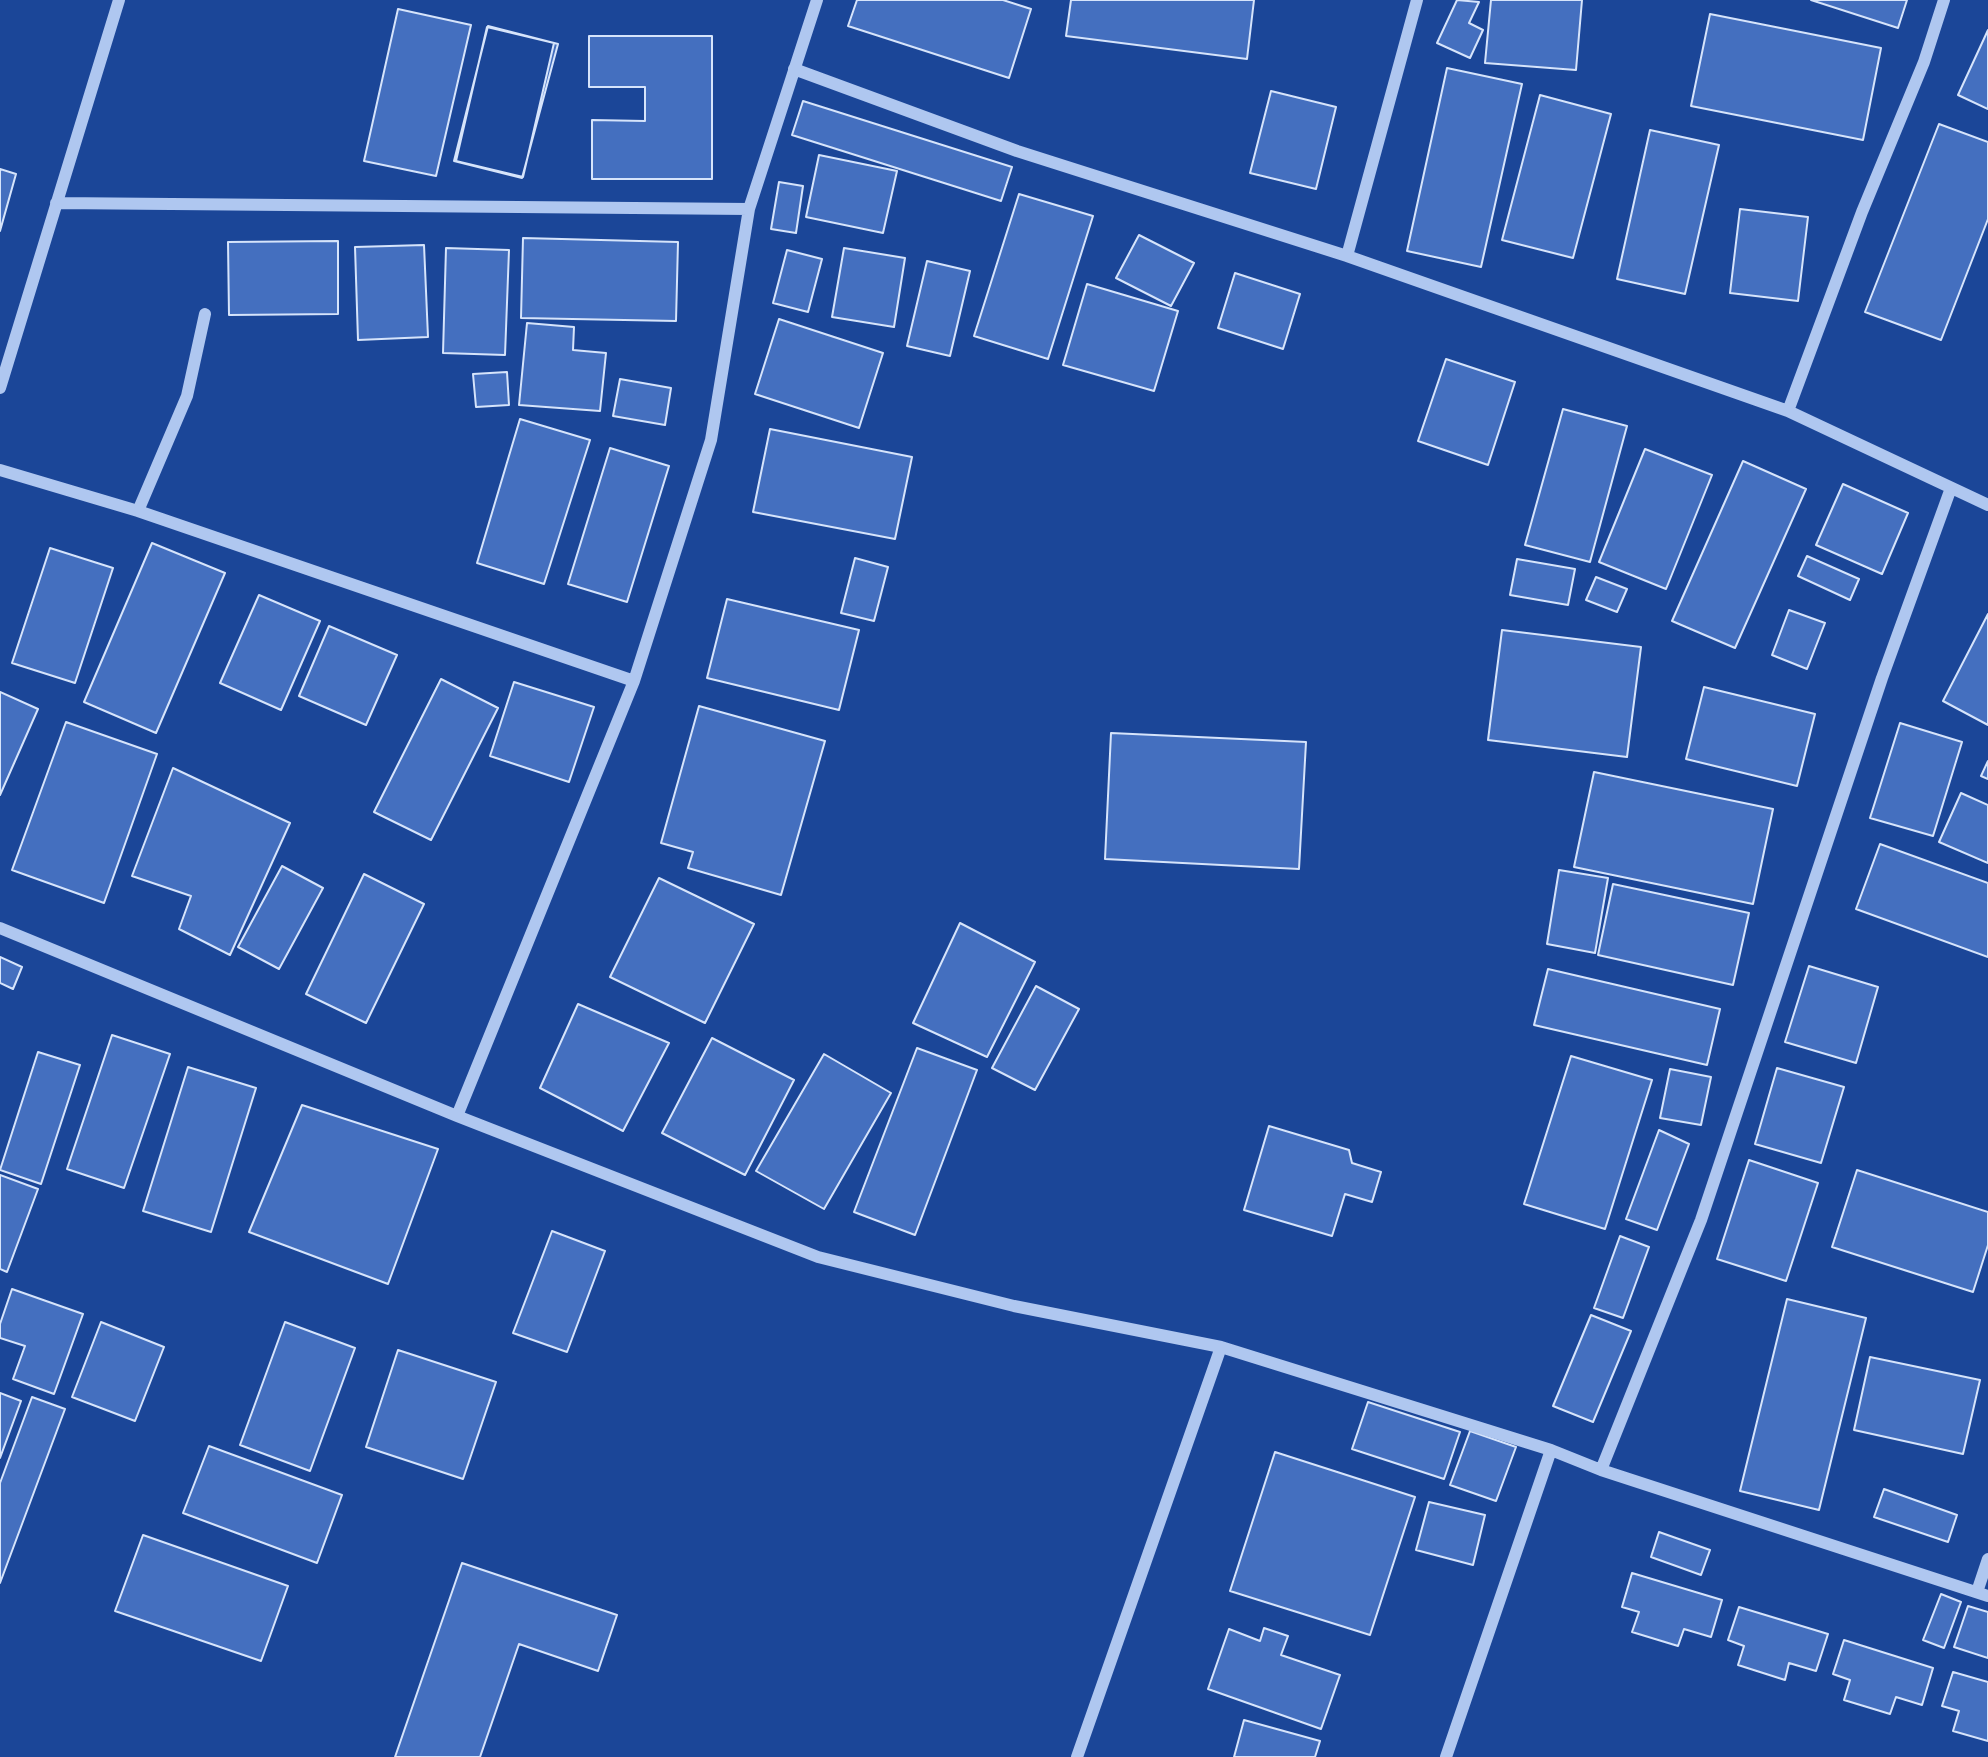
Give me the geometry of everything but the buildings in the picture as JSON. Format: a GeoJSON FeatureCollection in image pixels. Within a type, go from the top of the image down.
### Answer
{"type":"FeatureCollection","features":[{"type":"Feature","properties":{"kind":"street"},"geometry":{"type":"LineString","coordinates":[[0,388],[119,0]]}},
{"type":"Feature","properties":{"kind":"street"},"geometry":{"type":"LineString","coordinates":[[457,1116],[634,681],[711,440],[749,209],[817,0]]}},
{"type":"Feature","properties":{"kind":"street"},"geometry":{"type":"LineString","coordinates":[[1347,256],[1418,0]]}},
{"type":"Feature","properties":{"kind":"street"},"geometry":{"type":"LineString","coordinates":[[1788,411],[1862,212],[1924,62],[1944,0]]}},
{"type":"Feature","properties":{"kind":"street"},"geometry":{"type":"LineString","coordinates":[[794,69],[1017,151],[1347,256],[1788,411],[1988,505]]}},
{"type":"Feature","properties":{"kind":"street"},"geometry":{"type":"LineString","coordinates":[[56,203],[749,209]]}},
{"type":"Feature","properties":{"kind":"street"},"geometry":{"type":"LineString","coordinates":[[138,512],[187,396],[205,314]]}},
{"type":"Feature","properties":{"kind":"street"},"geometry":{"type":"LineString","coordinates":[[0,470],[138,512],[634,681]]}},
{"type":"Feature","properties":{"kind":"street"},"geometry":{"type":"LineString","coordinates":[[1601,1470],[1701,1220],[1882,678],[1951,488]]}},
{"type":"Feature","properties":{"kind":"street"},"geometry":{"type":"LineString","coordinates":[[0,928],[457,1116],[818,1257],[1014,1306],[1220,1347],[1551,1450],[1601,1470],[1982,1594],[1988,1559]]}},
{"type":"Feature","properties":{"kind":"street"},"geometry":{"type":"LineString","coordinates":[[1077,1757],[1220,1347]]}},
{"type":"Feature","properties":{"kind":"street"},"geometry":{"type":"LineString","coordinates":[[1446,1757],[1551,1450]]}}]}
